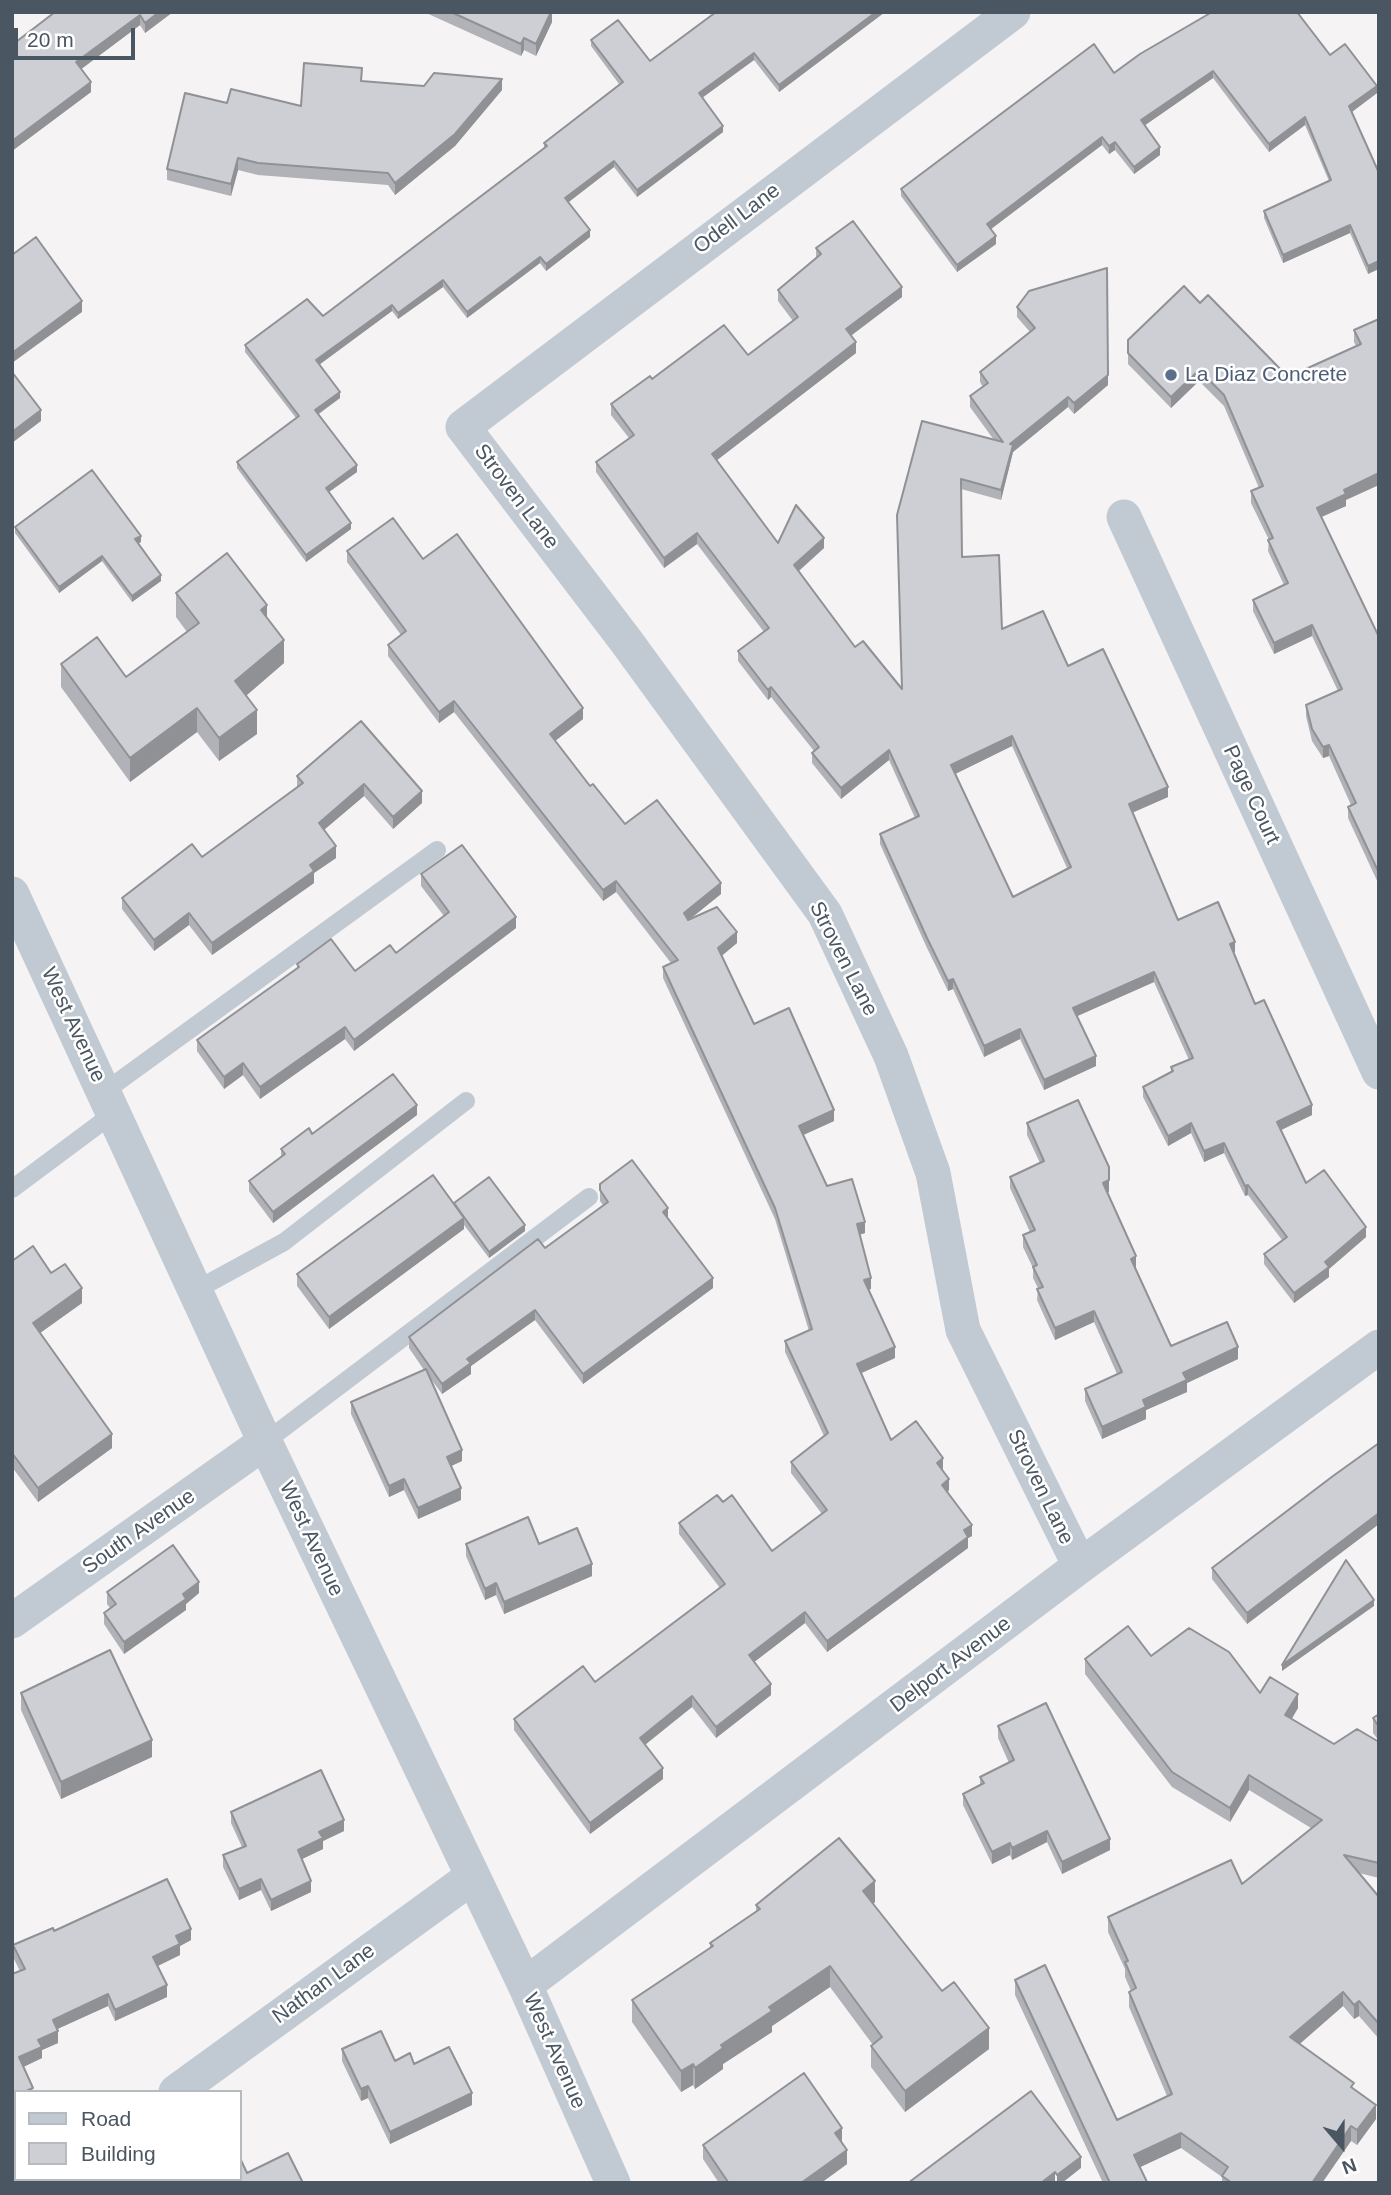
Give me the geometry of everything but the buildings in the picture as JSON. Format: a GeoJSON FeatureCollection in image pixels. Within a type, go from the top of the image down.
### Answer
{"type":"FeatureCollection","features":[{"type":"Feature","properties":{"kind":"street","name":"Odell Lane"},"geometry":{"type":"LineString","coordinates":[[463,427],[1013,12]]}},
{"type":"Feature","properties":{"kind":"street","name":"Stroven Lane"},"geometry":{"type":"LineString","coordinates":[[463,427],[626,641],[825,914],[891,1056],[933,1173],[963,1330],[1080,1566]]}},
{"type":"Feature","properties":{"kind":"street","name":"Page Court"},"geometry":{"type":"LineString","coordinates":[[1124,517],[1379,1072]]}},
{"type":"Feature","properties":{"kind":"street","name":"West Avenue"},"geometry":{"type":"LineString","coordinates":[[12,894],[265,1442],[525,1985],[613,2183]]}},
{"type":"Feature","properties":{"kind":"street","name":"Delport Avenue"},"geometry":{"type":"LineString","coordinates":[[525,1985],[1080,1566],[1379,1348]]}},
{"type":"Feature","properties":{"kind":"street","name":"South Avenue"},"geometry":{"type":"LineString","coordinates":[[12,1621],[265,1442]]}},
{"type":"Feature","properties":{"kind":"street","name":"Nathan Lane"},"geometry":{"type":"LineString","coordinates":[[179,2090],[472,1877]]}},
{"type":"Feature","properties":{"kind":"lane"},"geometry":{"type":"LineString","coordinates":[[12,1189],[109,1102],[437,850]]}},
{"type":"Feature","properties":{"kind":"lane"},"geometry":{"type":"LineString","coordinates":[[196,1290],[276,1248],[466,1101]]}},
{"type":"Feature","properties":{"kind":"lane"},"geometry":{"type":"LineString","coordinates":[[265,1442],[589,1197]]}},
{"type":"Feature","properties":{"kind":"place","name":"La Diaz Concrete"},"geometry":{"type":"Point","coordinates":[1171,375]}}]}
